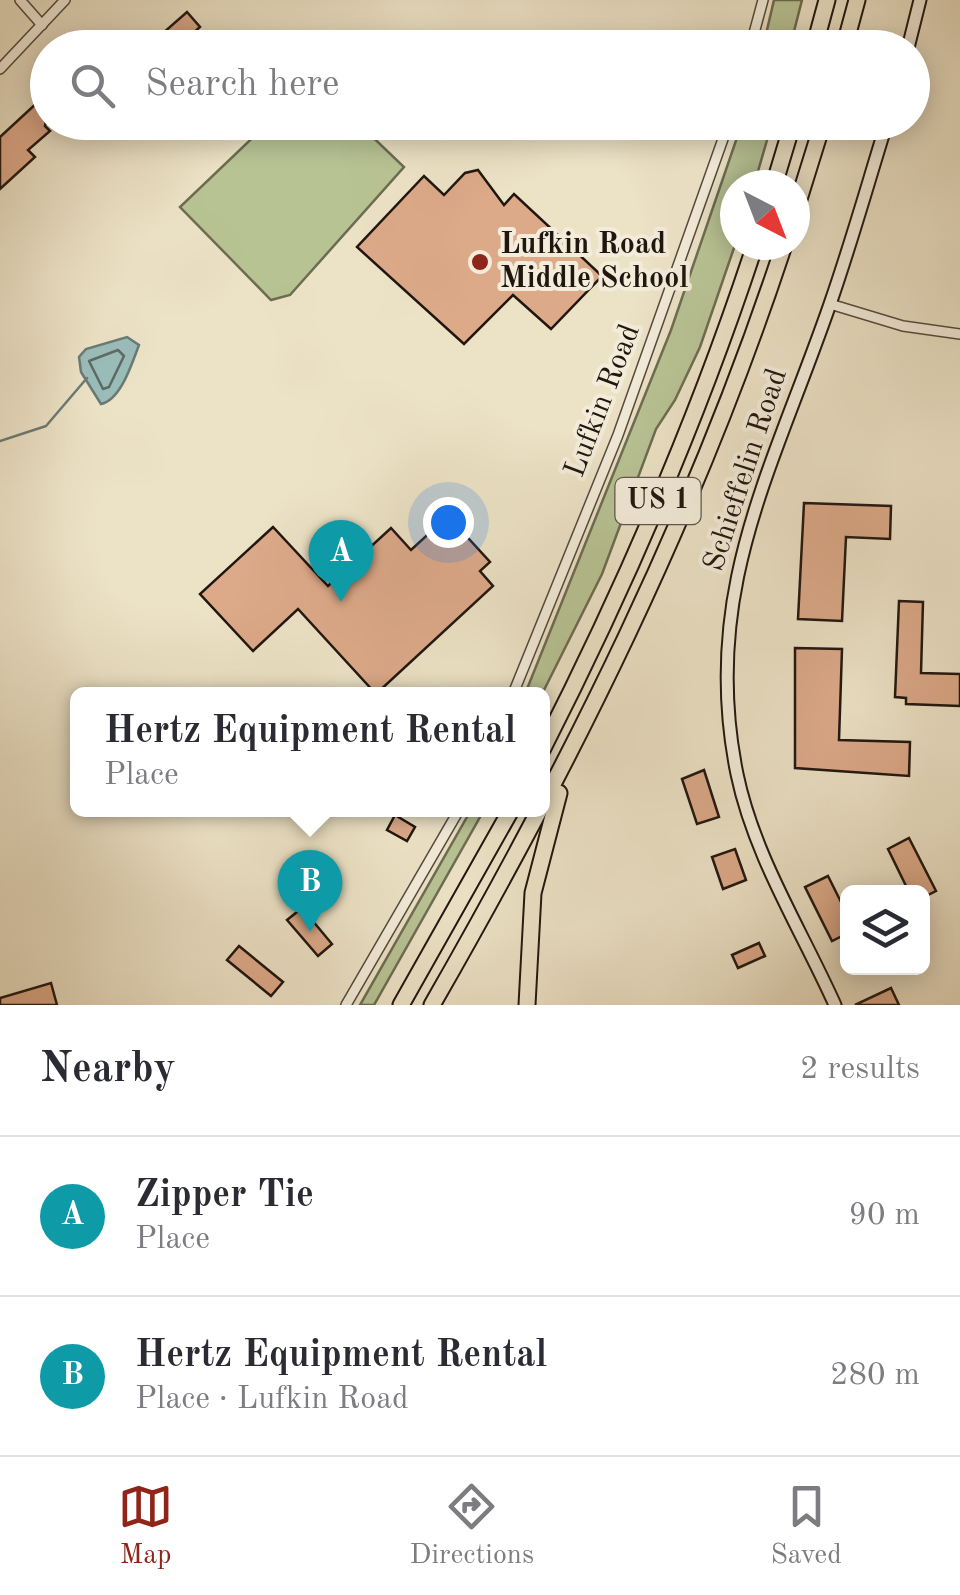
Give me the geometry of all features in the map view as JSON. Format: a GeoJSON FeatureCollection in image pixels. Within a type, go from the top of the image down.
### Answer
{"type":"FeatureCollection","features":[{"type":"Feature","properties":{"kind":"highway"},"geometry":{"type":"LineString","coordinates":[[819,30],[827,0]]}},
{"type":"Feature","properties":{"kind":"highway"},"geometry":{"type":"LineString","coordinates":[[849,30],[857,0]]}},
{"type":"Feature","properties":{"kind":"highway"},"geometry":{"type":"LineString","coordinates":[[779,170],[788,140]]}},
{"type":"Feature","properties":{"kind":"highway"},"geometry":{"type":"LineString","coordinates":[[808,170],[817,140]]}},
{"type":"Feature","properties":{"kind":"highway","name":"US 1"},"geometry":{"type":"LineString","coordinates":[[550,734],[593,649],[681,447],[750,260]]}},
{"type":"Feature","properties":{"kind":"highway","name":"US 1"},"geometry":{"type":"LineString","coordinates":[[550,795],[694,490],[778,260]]}},
{"type":"Feature","properties":{"kind":"highway"},"geometry":{"type":"LineString","coordinates":[[526,1005],[533,893],[565,768]]}},
{"type":"Feature","properties":{"kind":"highway"},"geometry":{"type":"LineString","coordinates":[[401,1005],[507,817]]}},
{"type":"Feature","properties":{"kind":"highway","name":"US 1"},"geometry":{"type":"LineString","coordinates":[[432,1005],[538,817]]}},
{"type":"Feature","properties":{"kind":"street"},"geometry":{"type":"LineString","coordinates":[[20,0],[42,25]]}},
{"type":"Feature","properties":{"kind":"street"},"geometry":{"type":"LineString","coordinates":[[37,30],[65,0]]}},
{"type":"Feature","properties":{"kind":"street"},"geometry":{"type":"LineString","coordinates":[[755,30],[763,0]]}},
{"type":"Feature","properties":{"kind":"street"},"geometry":{"type":"LineString","coordinates":[[912,30],[920,0]]}},
{"type":"Feature","properties":{"kind":"street"},"geometry":{"type":"LineString","coordinates":[[0,69],[30,38]]}},
{"type":"Feature","properties":{"kind":"street","name":"Lufkin Road"},"geometry":{"type":"LineString","coordinates":[[516,687],[624,418],[723,140]]}},
{"type":"Feature","properties":{"kind":"street","name":"Schieffelin Road"},"geometry":{"type":"LineString","coordinates":[[835,1005],[759,845],[738,778],[726,708],[733,582],[748,523],[830,304],[881,140]]}},
{"type":"Feature","properties":{"kind":"street"},"geometry":{"type":"LineString","coordinates":[[830,304],[903,326],[960,334]]}},
{"type":"Feature","properties":{"kind":"street"},"geometry":{"type":"LineString","coordinates":[[346,1005],[455,817]]}},
{"type":"Feature","properties":{"kind":"green space"},"geometry":{"type":"Polygon","coordinates":[[[774,0],[802,0],[794,30],[767,30],[774,0]]]}},
{"type":"Feature","properties":{"kind":"green space"},"geometry":{"type":"Polygon","coordinates":[[[250,140],[376,140],[404,167],[290,295],[271,300],[180,207],[250,140]]]}},
{"type":"Feature","properties":{"kind":"green space"},"geometry":{"type":"Polygon","coordinates":[[[736,140],[767,140],[758,170],[726,170],[736,140]]]}},
{"type":"Feature","properties":{"kind":"green space"},"geometry":{"type":"Polygon","coordinates":[[[720,187],[720,260],[730,260],[700,347],[675,400],[656,429],[602,574],[546,687],[528,687],[671,330],[720,187]]]}},
{"type":"Feature","properties":{"kind":"green space"},"geometry":{"type":"Polygon","coordinates":[[[467,817],[480,817],[374,1005],[360,1005],[467,817]]]}},
{"type":"Feature","properties":{"kind":"water"},"geometry":{"type":"Polygon","coordinates":[[[127,337],[139,345],[133,361],[120,388],[101,404],[81,372],[79,357],[86,349],[127,337]]]}},
{"type":"Feature","properties":{"kind":"building"},"geometry":{"type":"Polygon","coordinates":[[[187,12],[200,27],[197,30],[166,30],[187,12]]]}},
{"type":"Feature","properties":{"kind":"building"},"geometry":{"type":"Polygon","coordinates":[[[30,109],[30,140],[40,140],[28,150],[35,157],[0,189],[0,137],[30,109]]]}},
{"type":"Feature","properties":{"kind":"building","name":"Lufkin Road Middle School"},"geometry":{"type":"Polygon","coordinates":[[[478,170],[504,205],[514,194],[602,276],[551,329],[513,295],[464,344],[357,247],[424,176],[444,195],[465,173],[478,170]]]}},
{"type":"Feature","properties":{"kind":"building"},"geometry":{"type":"Polygon","coordinates":[[[804,503],[891,506],[890,539],[846,537],[842,621],[798,619],[804,503]]]}},
{"type":"Feature","properties":{"kind":"building"},"geometry":{"type":"Polygon","coordinates":[[[448,516],[490,562],[480,571],[493,586],[384,687],[370,687],[298,609],[253,651],[200,594],[273,527],[328,586],[391,528],[411,550],[448,516]]]}},
{"type":"Feature","properties":{"kind":"building"},"geometry":{"type":"Polygon","coordinates":[[[899,601],[923,602],[921,673],[960,674],[960,706],[906,704],[906,698],[895,697],[899,601]]]}},
{"type":"Feature","properties":{"kind":"building"},"geometry":{"type":"Polygon","coordinates":[[[795,648],[842,649],[839,740],[910,742],[909,776],[795,768],[795,648]]]}},
{"type":"Feature","properties":{"kind":"building"},"geometry":{"type":"Polygon","coordinates":[[[704,770],[719,817],[697,824],[682,779],[704,770]]]}},
{"type":"Feature","properties":{"kind":"building"},"geometry":{"type":"Polygon","coordinates":[[[394,817],[415,827],[407,841],[387,830],[394,817]]]}},
{"type":"Feature","properties":{"kind":"building"},"geometry":{"type":"Polygon","coordinates":[[[909,838],[936,891],[930,894],[930,885],[906,885],[888,849],[909,838]]]}},
{"type":"Feature","properties":{"kind":"building"},"geometry":{"type":"Polygon","coordinates":[[[735,849],[746,880],[723,889],[712,857],[735,849]]]}},
{"type":"Feature","properties":{"kind":"building"},"geometry":{"type":"Polygon","coordinates":[[[828,876],[840,900],[840,937],[832,941],[805,887],[828,876]]]}},
{"type":"Feature","properties":{"kind":"building"},"geometry":{"type":"Polygon","coordinates":[[[302,908],[332,944],[318,956],[287,920],[302,908]]]}},
{"type":"Feature","properties":{"kind":"building"},"geometry":{"type":"Polygon","coordinates":[[[759,943],[765,956],[738,968],[732,955],[759,943]]]}},
{"type":"Feature","properties":{"kind":"building"},"geometry":{"type":"Polygon","coordinates":[[[239,946],[283,982],[271,996],[227,960],[239,946]]]}},
{"type":"Feature","properties":{"kind":"building"},"geometry":{"type":"Polygon","coordinates":[[[51,983],[57,1005],[0,1005],[0,998],[51,983]]]}},
{"type":"Feature","properties":{"kind":"building"},"geometry":{"type":"Polygon","coordinates":[[[891,988],[899,1005],[855,1005],[891,988]]]}},
{"type":"Feature","properties":{"kind":"waterway"},"geometry":{"type":"LineString","coordinates":[[0,441],[46,426],[87,378]]}},
{"type":"Feature","properties":{"kind":"place","name":"Lufkin Road Middle School"},"geometry":{"type":"Point","coordinates":[480,262]}},
{"type":"Feature","properties":{"kind":"place","name":"Zipper Tie"},"geometry":{"type":"Point","coordinates":[341,602]}},
{"type":"Feature","properties":{"kind":"place","name":"Hertz Equipment Rental"},"geometry":{"type":"Point","coordinates":[310,932]}}]}
